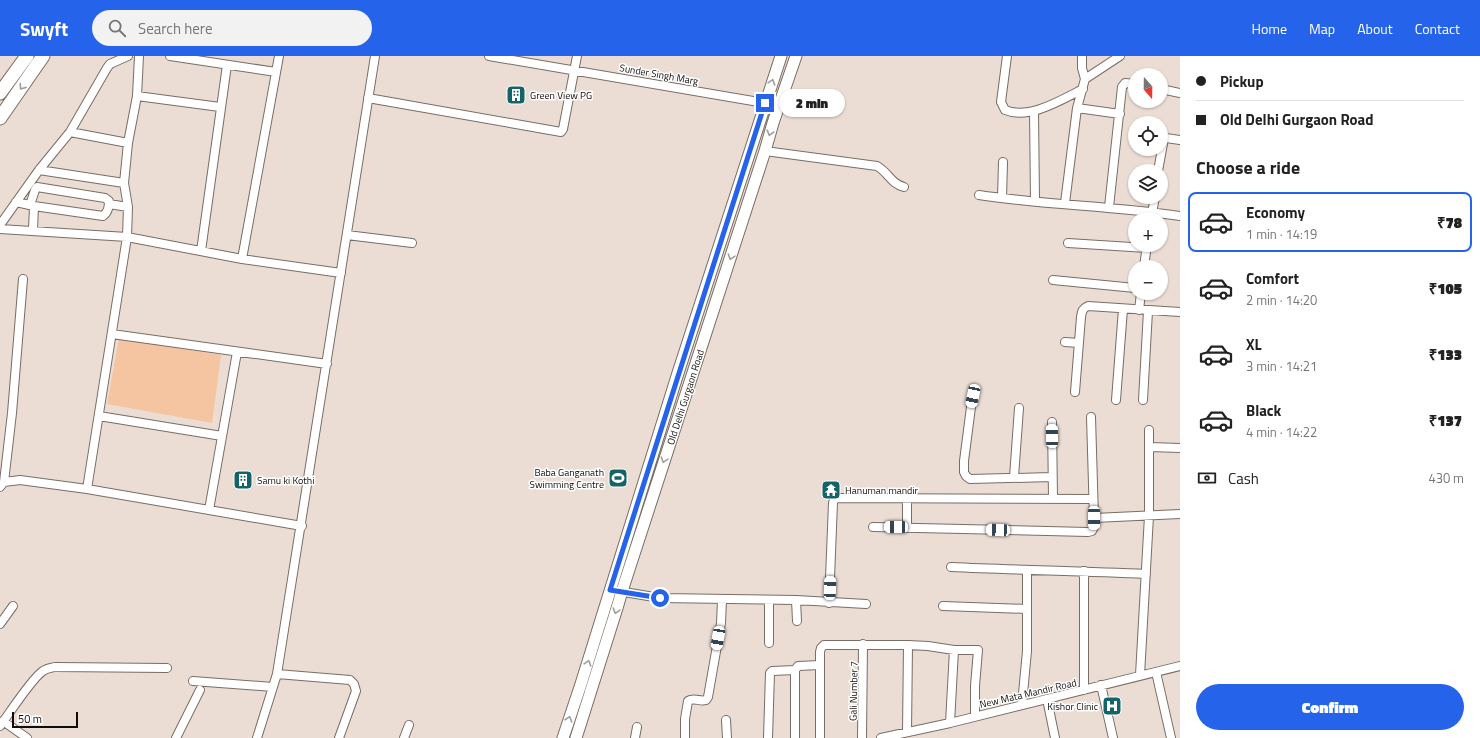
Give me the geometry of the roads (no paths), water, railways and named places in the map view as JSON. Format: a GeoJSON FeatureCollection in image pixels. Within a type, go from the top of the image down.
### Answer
{"type":"FeatureCollection","features":[{"type":"Feature","properties":{"kind":"main road"},"geometry":{"type":"LineString","coordinates":[[0,93],[27,56]]}},
{"type":"Feature","properties":{"kind":"main road"},"geometry":{"type":"LineString","coordinates":[[0,118],[44,56]]}},
{"type":"Feature","properties":{"kind":"main road","name":"Old Delhi Gurgaon Road"},"geometry":{"type":"LineString","coordinates":[[576,738],[587,705],[616,590],[675,386],[781,56]]}},
{"type":"Feature","properties":{"kind":"main road","name":"Old Delhi Gurgaon Road"},"geometry":{"type":"LineString","coordinates":[[563,738],[687,390],[765,152],[778,106],[796,56]]}},
{"type":"Feature","properties":{"kind":"street"},"geometry":{"type":"LineString","coordinates":[[0,225],[39,170],[70,132],[107,68],[115,61],[128,56]]}},
{"type":"Feature","properties":{"kind":"street"},"geometry":{"type":"LineString","coordinates":[[87,489],[127,237],[128,207],[124,183],[128,143],[137,96],[139,56]]}},
{"type":"Feature","properties":{"kind":"street"},"geometry":{"type":"LineString","coordinates":[[170,56],[276,72]]}},
{"type":"Feature","properties":{"kind":"street"},"geometry":{"type":"LineString","coordinates":[[242,258],[279,56]]}},
{"type":"Feature","properties":{"kind":"street"},"geometry":{"type":"LineString","coordinates":[[257,738],[278,674],[289,595],[302,526],[375,56]]}},
{"type":"Feature","properties":{"kind":"street","name":"Sunder Singh Marg"},"geometry":{"type":"LineString","coordinates":[[489,56],[778,106]]}},
{"type":"Feature","properties":{"kind":"street"},"geometry":{"type":"LineString","coordinates":[[368,98],[561,132],[563,129],[577,56]]}},
{"type":"Feature","properties":{"kind":"street"},"geometry":{"type":"LineString","coordinates":[[1007,56],[1001,102],[1005,110],[1010,112],[1034,111],[1083,89]]}},
{"type":"Feature","properties":{"kind":"street"},"geometry":{"type":"LineString","coordinates":[[1065,203],[1077,108],[1085,79],[1082,68],[1082,56]]}},
{"type":"Feature","properties":{"kind":"street"},"geometry":{"type":"LineString","coordinates":[[1085,79],[1120,56]]}},
{"type":"Feature","properties":{"kind":"street"},"geometry":{"type":"LineString","coordinates":[[200,251],[227,65]]}},
{"type":"Feature","properties":{"kind":"street"},"geometry":{"type":"LineString","coordinates":[[1109,207],[1123,85],[1128,83]]}},
{"type":"Feature","properties":{"kind":"street"},"geometry":{"type":"LineString","coordinates":[[1168,90],[1180,93]]}},
{"type":"Feature","properties":{"kind":"street"},"geometry":{"type":"LineString","coordinates":[[137,96],[220,107]]}},
{"type":"Feature","properties":{"kind":"street"},"geometry":{"type":"LineString","coordinates":[[1077,108],[1120,114]]}},
{"type":"Feature","properties":{"kind":"street"},"geometry":{"type":"LineString","coordinates":[[1034,111],[1035,201]]}},
{"type":"Feature","properties":{"kind":"street"},"geometry":{"type":"LineString","coordinates":[[70,132],[128,143]]}},
{"type":"Feature","properties":{"kind":"street"},"geometry":{"type":"LineString","coordinates":[[1159,164],[1164,138],[1180,140]]}},
{"type":"Feature","properties":{"kind":"street"},"geometry":{"type":"LineString","coordinates":[[765,152],[877,166],[884,170],[895,184],[904,187]]}},
{"type":"Feature","properties":{"kind":"street"},"geometry":{"type":"LineString","coordinates":[[1002,198],[1003,162]]}},
{"type":"Feature","properties":{"kind":"street"},"geometry":{"type":"LineString","coordinates":[[39,170],[124,183]]}},
{"type":"Feature","properties":{"kind":"street"},"geometry":{"type":"LineString","coordinates":[[16,202],[32,206],[103,216],[107,212],[109,201],[105,198],[37,187],[32,206],[33,230]]}},
{"type":"Feature","properties":{"kind":"street"},"geometry":{"type":"LineString","coordinates":[[979,194],[1002,198],[1109,207],[1136,212]]}},
{"type":"Feature","properties":{"kind":"street"},"geometry":{"type":"LineString","coordinates":[[109,204],[128,207]]}},
{"type":"Feature","properties":{"kind":"street"},"geometry":{"type":"LineString","coordinates":[[1168,216],[1180,216]]}},
{"type":"Feature","properties":{"kind":"street"},"geometry":{"type":"LineString","coordinates":[[0,229],[127,237],[200,251],[341,273]]}},
{"type":"Feature","properties":{"kind":"street"},"geometry":{"type":"LineString","coordinates":[[347,235],[412,243]]}},
{"type":"Feature","properties":{"kind":"street"},"geometry":{"type":"LineString","coordinates":[[1068,244],[1128,246]]}},
{"type":"Feature","properties":{"kind":"street"},"geometry":{"type":"LineString","coordinates":[[23,280],[12,413],[2,484],[20,480],[87,489],[302,526]]}},
{"type":"Feature","properties":{"kind":"street"},"geometry":{"type":"LineString","coordinates":[[1053,280],[1128,287]]}},
{"type":"Feature","properties":{"kind":"street"},"geometry":{"type":"LineString","coordinates":[[1139,310],[1140,300]]}},
{"type":"Feature","properties":{"kind":"street"},"geometry":{"type":"LineString","coordinates":[[1075,392],[1081,317],[1084,308],[1088,306],[1180,312]]}},
{"type":"Feature","properties":{"kind":"street"},"geometry":{"type":"LineString","coordinates":[[1116,400],[1123,309]]}},
{"type":"Feature","properties":{"kind":"street"},"geometry":{"type":"LineString","coordinates":[[1143,400],[1148,311]]}},
{"type":"Feature","properties":{"kind":"street"},"geometry":{"type":"LineString","coordinates":[[112,334],[327,364]]}},
{"type":"Feature","properties":{"kind":"street"},"geometry":{"type":"LineString","coordinates":[[1065,342],[1079,342]]}},
{"type":"Feature","properties":{"kind":"street"},"geometry":{"type":"LineString","coordinates":[[209,510],[237,352]]}},
{"type":"Feature","properties":{"kind":"street"},"geometry":{"type":"LineString","coordinates":[[675,386],[687,390]]}},
{"type":"Feature","properties":{"kind":"street"},"geometry":{"type":"LineString","coordinates":[[974,390],[964,461],[964,472],[966,476],[970,479],[1052,477]]}},
{"type":"Feature","properties":{"kind":"street"},"geometry":{"type":"LineString","coordinates":[[1014,477],[1019,408]]}},
{"type":"Feature","properties":{"kind":"street"},"geometry":{"type":"LineString","coordinates":[[99,416],[222,436]]}},
{"type":"Feature","properties":{"kind":"street"},"geometry":{"type":"LineString","coordinates":[[873,527],[1092,531],[1094,527],[1094,518],[1091,417]]}},
{"type":"Feature","properties":{"kind":"street"},"geometry":{"type":"LineString","coordinates":[[1052,422],[1052,498]]}},
{"type":"Feature","properties":{"kind":"street"},"geometry":{"type":"LineString","coordinates":[[1140,675],[1149,516],[1150,447],[1148,430]]}},
{"type":"Feature","properties":{"kind":"street"},"geometry":{"type":"LineString","coordinates":[[1150,447],[1180,448]]}},
{"type":"Feature","properties":{"kind":"street"},"geometry":{"type":"LineString","coordinates":[[829,602],[832,503],[837,498],[908,497],[1093,499]]}},
{"type":"Feature","properties":{"kind":"street"},"geometry":{"type":"LineString","coordinates":[[907,528],[908,497]]}},
{"type":"Feature","properties":{"kind":"street"},"geometry":{"type":"LineString","coordinates":[[1094,518],[1180,514]]}},
{"type":"Feature","properties":{"kind":"street"},"geometry":{"type":"LineString","coordinates":[[951,567],[1027,571],[1084,571],[1146,574]]}},
{"type":"Feature","properties":{"kind":"street"},"geometry":{"type":"LineString","coordinates":[[1022,704],[1027,651],[1027,571]]}},
{"type":"Feature","properties":{"kind":"street"},"geometry":{"type":"LineString","coordinates":[[1084,571],[1084,690]]}},
{"type":"Feature","properties":{"kind":"street"},"geometry":{"type":"LineString","coordinates":[[616,590],[660,598],[796,600],[866,604]]}},
{"type":"Feature","properties":{"kind":"street"},"geometry":{"type":"LineString","coordinates":[[685,738],[685,719],[688,701],[693,699],[703,701],[708,697],[721,623],[722,600]]}},
{"type":"Feature","properties":{"kind":"street"},"geometry":{"type":"LineString","coordinates":[[769,600],[769,643]]}},
{"type":"Feature","properties":{"kind":"street"},"geometry":{"type":"LineString","coordinates":[[796,600],[797,621]]}},
{"type":"Feature","properties":{"kind":"street"},"geometry":{"type":"LineString","coordinates":[[0,624],[13,606]]}},
{"type":"Feature","properties":{"kind":"street"},"geometry":{"type":"LineString","coordinates":[[943,606],[1028,609]]}},
{"type":"Feature","properties":{"kind":"street","name":"Gali Number 7"},"geometry":{"type":"LineString","coordinates":[[862,738],[864,644]]}},
{"type":"Feature","properties":{"kind":"street"},"geometry":{"type":"LineString","coordinates":[[820,738],[820,665],[821,648],[824,645],[908,645],[954,650],[978,650],[974,716]]}},
{"type":"Feature","properties":{"kind":"street"},"geometry":{"type":"LineString","coordinates":[[907,732],[908,645]]}},
{"type":"Feature","properties":{"kind":"street"},"geometry":{"type":"LineString","coordinates":[[950,723],[954,650]]}},
{"type":"Feature","properties":{"kind":"street"},"geometry":{"type":"LineString","coordinates":[[768,738],[768,676],[770,672],[795,670],[798,666],[820,665]]}},
{"type":"Feature","properties":{"kind":"street","name":"New Mata Mandir Road"},"geometry":{"type":"LineString","coordinates":[[881,738],[950,723],[1180,666]]}},
{"type":"Feature","properties":{"kind":"street"},"geometry":{"type":"LineString","coordinates":[[27,738],[2,724],[28,688],[42,671],[48,668],[167,668]]}},
{"type":"Feature","properties":{"kind":"street"},"geometry":{"type":"LineString","coordinates":[[795,670],[795,738]]}},
{"type":"Feature","properties":{"kind":"street"},"geometry":{"type":"LineString","coordinates":[[1156,672],[1170,738],[1180,735]]}},
{"type":"Feature","properties":{"kind":"street"},"geometry":{"type":"LineString","coordinates":[[278,674],[350,680],[354,684],[356,691],[339,738]]}},
{"type":"Feature","properties":{"kind":"street"},"geometry":{"type":"LineString","coordinates":[[193,681],[274,687]]}},
{"type":"Feature","properties":{"kind":"street"},"geometry":{"type":"LineString","coordinates":[[1101,685],[1113,738]]}},
{"type":"Feature","properties":{"kind":"street"},"geometry":{"type":"LineString","coordinates":[[176,738],[200,690]]}},
{"type":"Feature","properties":{"kind":"street"},"geometry":{"type":"LineString","coordinates":[[1047,699],[1055,738]]}},
{"type":"Feature","properties":{"kind":"street"},"geometry":{"type":"LineString","coordinates":[[576,701],[587,705]]}},
{"type":"Feature","properties":{"kind":"street"},"geometry":{"type":"LineString","coordinates":[[726,720],[727,738]]}},
{"type":"Feature","properties":{"kind":"street"},"geometry":{"type":"LineString","coordinates":[[404,738],[409,725]]}},
{"type":"Feature","properties":{"kind":"street"},"geometry":{"type":"LineString","coordinates":[[635,738],[636,727]]}},
{"type":"Feature","properties":{"kind":"place","name":"Green View PG"},"geometry":{"type":"Point","coordinates":[516,95]}},
{"type":"Feature","properties":{"kind":"place","name":"Baba Ganganath Swimming Centre"},"geometry":{"type":"Point","coordinates":[618,478]}},
{"type":"Feature","properties":{"kind":"place","name":"Samu ki Kothi"},"geometry":{"type":"Point","coordinates":[243,480]}},
{"type":"Feature","properties":{"kind":"place","name":"Hanuman mandir"},"geometry":{"type":"Point","coordinates":[831,490]}},
{"type":"Feature","properties":{"kind":"place","name":"Kishor Clinic"},"geometry":{"type":"Point","coordinates":[1112,706]}}]}
